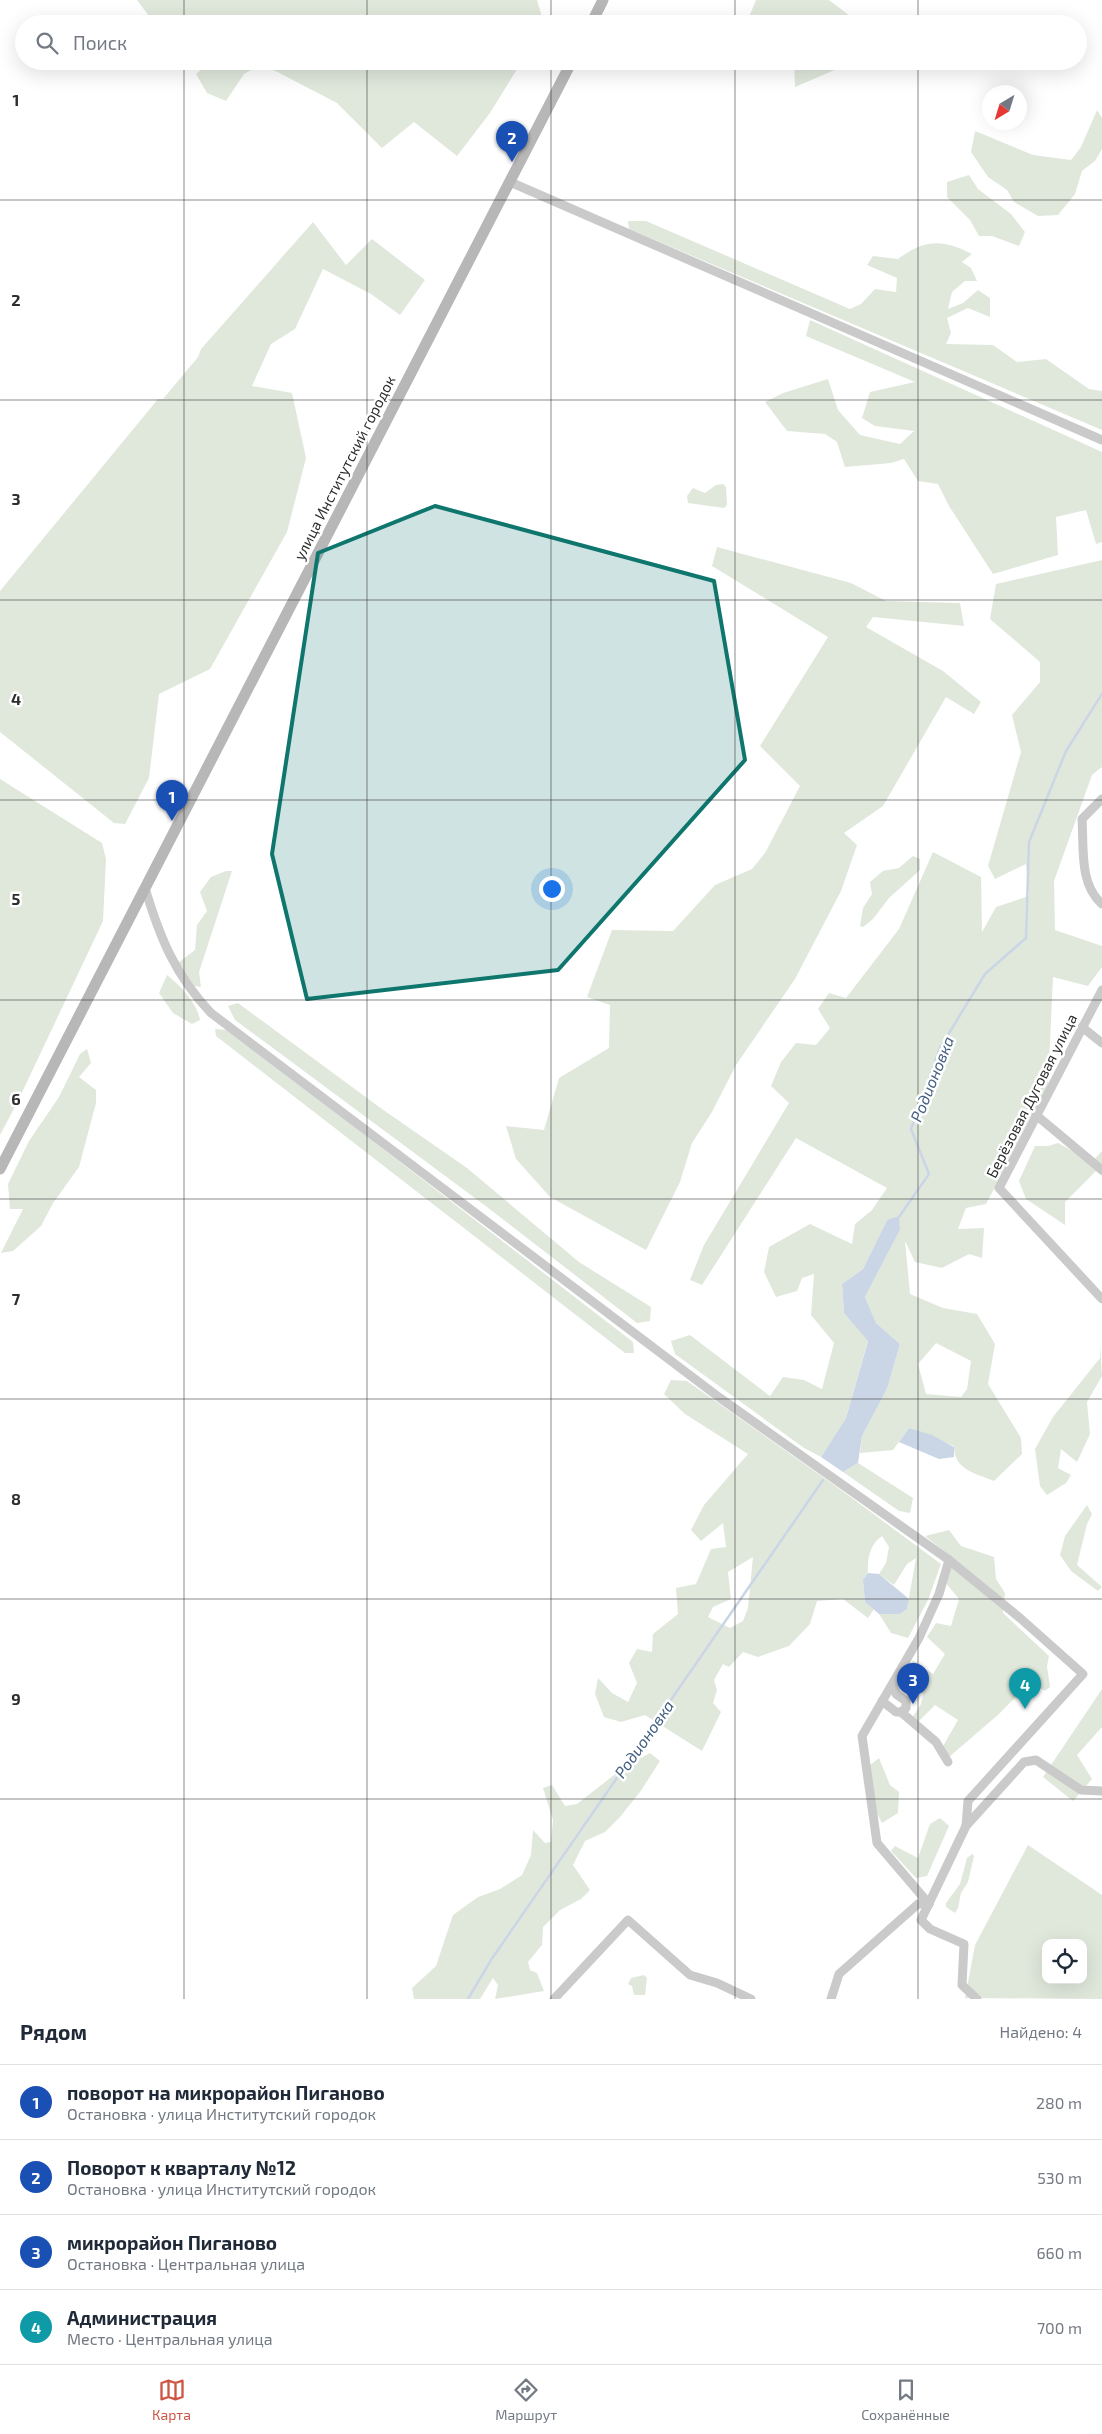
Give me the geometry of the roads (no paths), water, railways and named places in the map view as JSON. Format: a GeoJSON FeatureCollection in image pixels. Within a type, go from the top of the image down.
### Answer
{"type":"FeatureCollection","features":[{"type":"Feature","properties":{"kind":"street"},"geometry":{"type":"LineString","coordinates":[[596,15],[603,0]]}},
{"type":"Feature","properties":{"kind":"street","name":"улица Институтский городок"},"geometry":{"type":"LineString","coordinates":[[0,1169],[567,70]]}},
{"type":"Feature","properties":{"kind":"street"},"geometry":{"type":"LineString","coordinates":[[510,182],[1102,440]]}},
{"type":"Feature","properties":{"kind":"street"},"geometry":{"type":"LineString","coordinates":[[1102,799],[1082,818],[1086,882],[1092,895],[1102,904]]}},
{"type":"Feature","properties":{"kind":"street"},"geometry":{"type":"LineString","coordinates":[[145,888],[156,927],[176,970],[191,992],[211,1013],[720,1398],[930,1546],[1020,1618],[1082,1674],[968,1801],[966,1826]]}},
{"type":"Feature","properties":{"kind":"street","name":"Берёзовая Дуговая улица"},"geometry":{"type":"LineString","coordinates":[[1102,990],[999,1188],[1102,1299]]}},
{"type":"Feature","properties":{"kind":"street"},"geometry":{"type":"LineString","coordinates":[[1082,1027],[1102,1043]]}},
{"type":"Feature","properties":{"kind":"street"},"geometry":{"type":"LineString","coordinates":[[1036,1115],[1102,1170]]}},
{"type":"Feature","properties":{"kind":"street"},"geometry":{"type":"LineString","coordinates":[[929,1904],[876,1843],[862,1736],[919,1638],[939,1594],[948,1560]]}},
{"type":"Feature","properties":{"kind":"street"},"geometry":{"type":"LineString","coordinates":[[893,1684],[896,1694],[906,1701],[906,1708],[901,1712]]}},
{"type":"Feature","properties":{"kind":"street"},"geometry":{"type":"LineString","coordinates":[[882,1701],[896,1712],[901,1712],[936,1742],[948,1762]]}},
{"type":"Feature","properties":{"kind":"street"},"geometry":{"type":"LineString","coordinates":[[977,1999],[962,1985],[964,1944],[930,1929],[921,1920],[966,1826],[1024,1762],[1036,1760],[1081,1790],[1102,1791]]}},
{"type":"Feature","properties":{"kind":"street"},"geometry":{"type":"LineString","coordinates":[[831,1999],[839,1974],[918,1904],[929,1904]]}},
{"type":"Feature","properties":{"kind":"street"},"geometry":{"type":"LineString","coordinates":[[554,1999],[628,1920],[690,1975],[717,1983],[752,1999]]}},
{"type":"Feature","properties":{"kind":"water"},"geometry":{"type":"Polygon","coordinates":[[[899,1216],[900,1230],[865,1297],[876,1323],[900,1344],[887,1389],[862,1436],[858,1463],[843,1472],[821,1457],[846,1418],[868,1341],[844,1313],[842,1284],[863,1269],[887,1220],[899,1216]]]}},
{"type":"Feature","properties":{"kind":"water"},"geometry":{"type":"Polygon","coordinates":[[[909,1428],[932,1435],[954,1447],[954,1457],[939,1459],[899,1442],[909,1428]]]}},
{"type":"Feature","properties":{"kind":"water"},"geometry":{"type":"Polygon","coordinates":[[[868,1573],[879,1574],[909,1599],[907,1609],[900,1614],[879,1614],[865,1602],[863,1580],[868,1573]]]}},
{"type":"Feature","properties":{"kind":"waterway","name":"Родионовка"},"geometry":{"type":"LineString","coordinates":[[899,1217],[929,1174],[911,1129],[940,1048],[985,974],[1026,938],[1029,842],[1066,751],[1102,694]]}},
{"type":"Feature","properties":{"kind":"waterway","name":"Родионовка"},"geometry":{"type":"LineString","coordinates":[[468,1999],[491,1960],[823,1480]]}},
{"type":"Feature","properties":{"kind":"place","name":"Поворот к кварталу №12"},"geometry":{"type":"Point","coordinates":[512,162]}},
{"type":"Feature","properties":{"kind":"place","name":"поворот на микрорайон Пиганово"},"geometry":{"type":"Point","coordinates":[172,821]}},
{"type":"Feature","properties":{"kind":"place","name":"микрорайон Пиганово"},"geometry":{"type":"Point","coordinates":[913,1704]}},
{"type":"Feature","properties":{"kind":"place","name":"Администрация"},"geometry":{"type":"Point","coordinates":[1025,1709]}}]}
